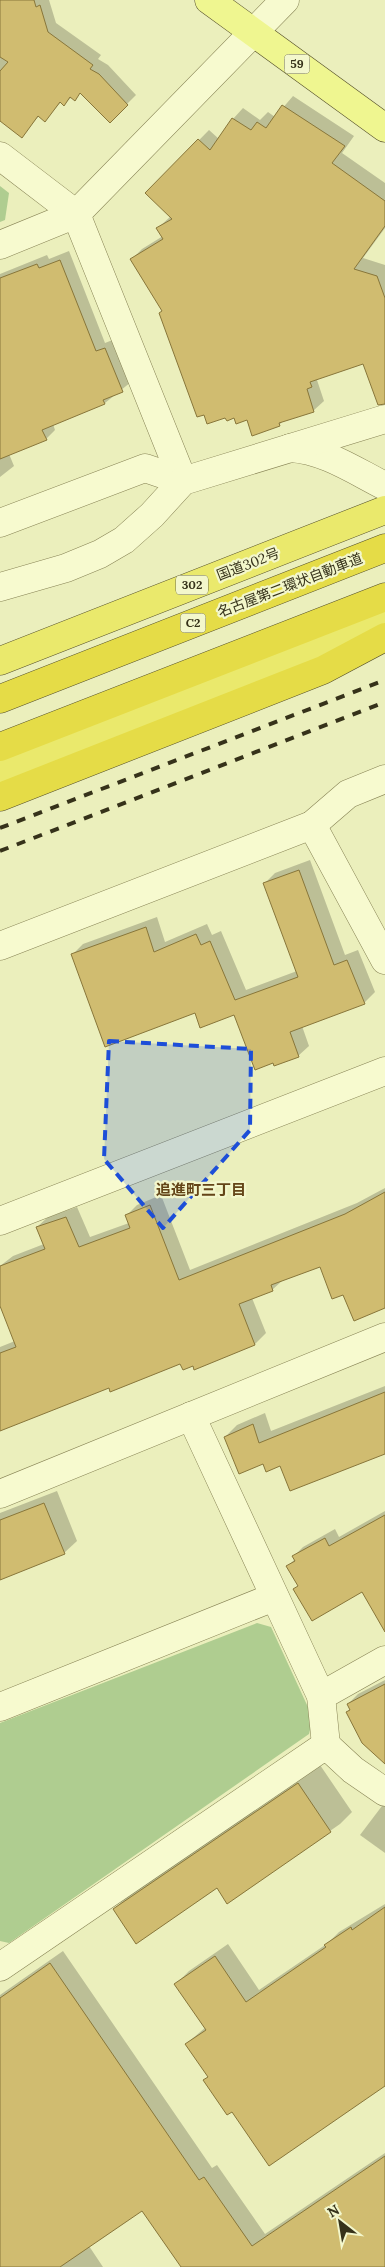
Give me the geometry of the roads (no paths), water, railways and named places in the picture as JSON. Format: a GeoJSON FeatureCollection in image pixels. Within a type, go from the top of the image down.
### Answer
{"type":"FeatureCollection","features":[{"type":"Feature","properties":{"kind":"highway","name":"国道302号"},"geometry":{"type":"LineString","coordinates":[[0,661],[385,510]]}},
{"type":"Feature","properties":{"kind":"highway","name":"名古屋第二環状自動車道"},"geometry":{"type":"LineString","coordinates":[[0,699],[385,548]]}},
{"type":"Feature","properties":{"kind":"highway"},"geometry":{"type":"LineString","coordinates":[[0,747],[385,597]]}},
{"type":"Feature","properties":{"kind":"highway"},"geometry":{"type":"LineString","coordinates":[[0,774],[385,624]]}},
{"type":"Feature","properties":{"kind":"highway"},"geometry":{"type":"LineString","coordinates":[[0,797],[323,670],[385,637]]}},
{"type":"Feature","properties":{"kind":"main road","name":"59"},"geometry":{"type":"LineString","coordinates":[[209,0],[385,128]]}},
{"type":"Feature","properties":{"kind":"street"},"geometry":{"type":"LineString","coordinates":[[0,245],[76,214],[284,0]]}},
{"type":"Feature","properties":{"kind":"street"},"geometry":{"type":"LineString","coordinates":[[0,156],[76,214],[183,481]]}},
{"type":"Feature","properties":{"kind":"street"},"geometry":{"type":"LineString","coordinates":[[0,587],[66,568],[100,554],[124,540],[183,481],[385,418]]}},
{"type":"Feature","properties":{"kind":"street"},"geometry":{"type":"LineString","coordinates":[[289,448],[305,449],[324,455],[385,486]]}},
{"type":"Feature","properties":{"kind":"street"},"geometry":{"type":"LineString","coordinates":[[0,523],[145,468],[183,481]]}},
{"type":"Feature","properties":{"kind":"street"},"geometry":{"type":"LineString","coordinates":[[0,946],[312,825],[348,794],[385,779]]}},
{"type":"Feature","properties":{"kind":"street"},"geometry":{"type":"LineString","coordinates":[[312,825],[385,960]]}},
{"type":"Feature","properties":{"kind":"street"},"geometry":{"type":"LineString","coordinates":[[0,1221],[385,1071]]}},
{"type":"Feature","properties":{"kind":"street"},"geometry":{"type":"LineString","coordinates":[[0,1494],[385,1337]]}},
{"type":"Feature","properties":{"kind":"street"},"geometry":{"type":"LineString","coordinates":[[191,1416],[321,1696],[326,1744],[353,1770],[385,1792]]}},
{"type":"Feature","properties":{"kind":"street"},"geometry":{"type":"LineString","coordinates":[[0,1707],[274,1597]]}},
{"type":"Feature","properties":{"kind":"street"},"geometry":{"type":"LineString","coordinates":[[321,1696],[385,1660]]}},
{"type":"Feature","properties":{"kind":"street"},"geometry":{"type":"LineString","coordinates":[[0,1967],[326,1744]]}},
{"type":"Feature","properties":{"kind":"railway"},"geometry":{"type":"LineString","coordinates":[[0,828],[385,680]]}},
{"type":"Feature","properties":{"kind":"railway"},"geometry":{"type":"LineString","coordinates":[[0,851],[385,702]]}},
{"type":"Feature","properties":{"kind":"district","name":"追進町三丁目"},"geometry":{"type":"Point","coordinates":[201,1190]}}]}
